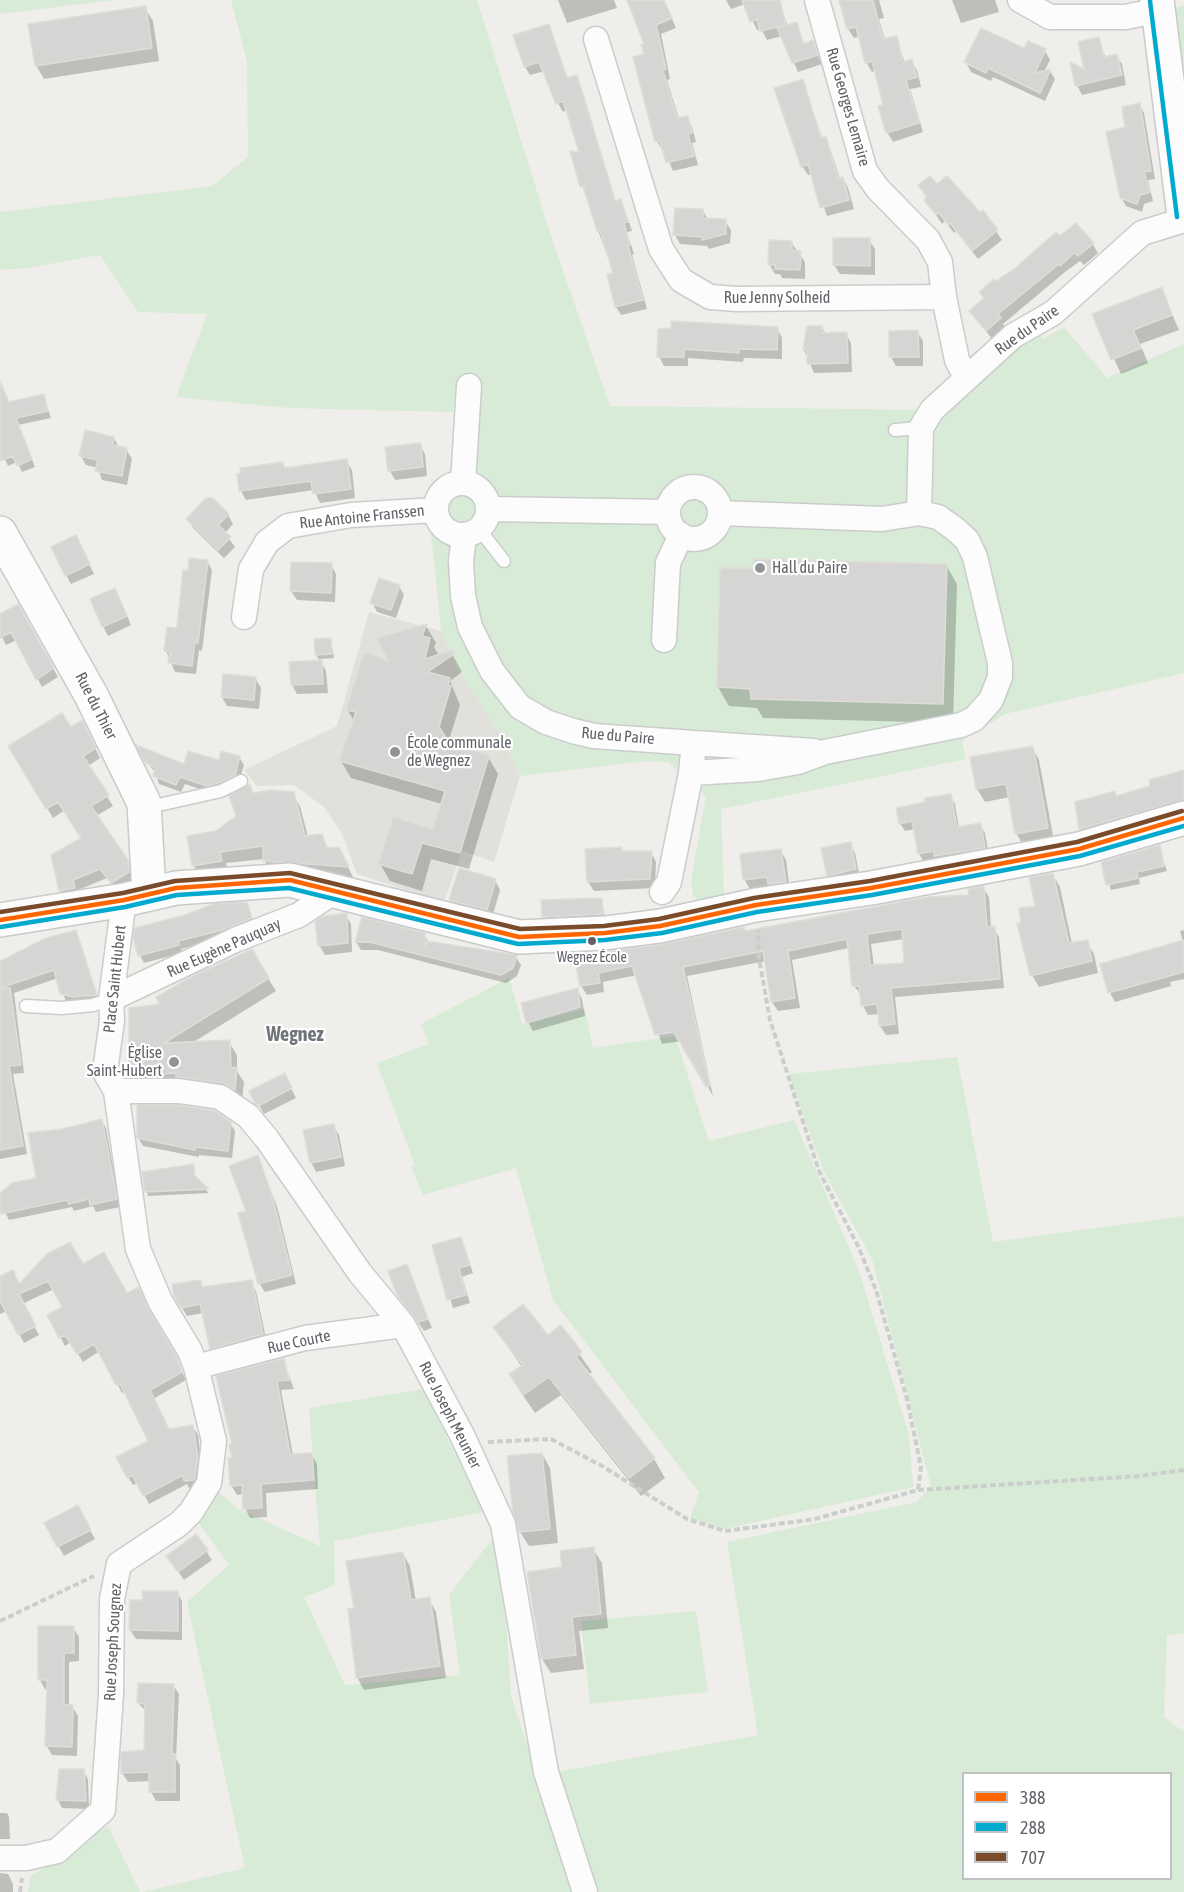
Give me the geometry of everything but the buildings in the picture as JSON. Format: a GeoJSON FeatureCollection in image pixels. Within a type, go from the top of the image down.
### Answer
{"type":"FeatureCollection","features":[{"type":"Feature","properties":{"kind":"street","name":"Rue Georges Lemaire"},"geometry":{"type":"LineString","coordinates":[[817,0],[865,171],[878,189],[928,240],[940,262],[944,297]]}},
{"type":"Feature","properties":{"kind":"street"},"geometry":{"type":"LineString","coordinates":[[1020,0],[1050,17],[1126,17],[1157,5],[1184,218]]}},
{"type":"Feature","properties":{"kind":"street"},"geometry":{"type":"LineString","coordinates":[[1071,0],[1088,17]]}},
{"type":"Feature","properties":{"kind":"street","name":"Rue Jenny Solheid"},"geometry":{"type":"LineString","coordinates":[[596,39],[661,249],[681,280],[710,297],[737,299],[944,297]]}},
{"type":"Feature","properties":{"kind":"street","name":"Rue du Paire"},"geometry":{"type":"LineString","coordinates":[[921,428],[932,410],[1013,336],[1053,313],[1142,233],[1184,218]]}},
{"type":"Feature","properties":{"kind":"street"},"geometry":{"type":"LineString","coordinates":[[944,297],[957,360],[966,377]]}},
{"type":"Feature","properties":{"kind":"street"},"geometry":{"type":"LineString","coordinates":[[464,483],[469,386]]}},
{"type":"Feature","properties":{"kind":"street"},"geometry":{"type":"LineString","coordinates":[[919,513],[921,428]]}},
{"type":"Feature","properties":{"kind":"street"},"geometry":{"type":"LineString","coordinates":[[477,524],[483,494],[464,483],[447,488],[437,501],[436,510],[442,525],[456,535],[477,524],[668,512]]}},
{"type":"Feature","properties":{"kind":"street"},"geometry":{"type":"LineString","coordinates":[[699,487],[714,496],[720,513],[716,528],[704,538],[688,538],[681,536],[671,525],[668,512],[670,503],[682,490],[699,487]]}},
{"type":"Feature","properties":{"kind":"street","name":"Rue Antoine Franssen"},"geometry":{"type":"LineString","coordinates":[[244,617],[251,569],[267,542],[288,526],[351,515],[436,510]]}},
{"type":"Feature","properties":{"kind":"street","name":"Rue du Paire"},"geometry":{"type":"LineString","coordinates":[[477,524],[461,561],[463,596],[470,627],[492,671],[520,707],[546,722],[573,731],[692,760],[758,769],[798,762],[825,752],[961,725],[974,719],[991,700],[1000,677],[1000,663],[975,557],[967,540],[938,517],[919,513],[882,519],[720,513]]}},
{"type":"Feature","properties":{"kind":"street","name":"Rue du Thier"},"geometry":{"type":"LineString","coordinates":[[0,532],[91,695],[144,808],[149,863],[136,897]]}},
{"type":"Feature","properties":{"kind":"street"},"geometry":{"type":"LineString","coordinates":[[664,640],[668,563],[681,536]]}},
{"type":"Feature","properties":{"kind":"street"},"geometry":{"type":"LineString","coordinates":[[660,926],[662,892],[669,882],[692,760]]}},
{"type":"Feature","properties":{"kind":"street"},"geometry":{"type":"LineString","coordinates":[[0,920],[185,887],[290,880],[519,937],[605,933],[660,926],[756,905],[871,888],[1079,849],[1184,818]]}},
{"type":"Feature","properties":{"kind":"street","name":"Rue Eugène Pauquay"},"geometry":{"type":"LineString","coordinates":[[111,999],[235,940],[299,915],[335,891]]}},
{"type":"Feature","properties":{"kind":"street","name":"Place Saint Hubert"},"geometry":{"type":"LineString","coordinates":[[116,1091],[105,1072],[112,1020],[111,999],[136,897]]}},
{"type":"Feature","properties":{"kind":"street","name":"Rue Joseph Meunier"},"geometry":{"type":"LineString","coordinates":[[116,1091],[178,1091],[220,1097],[248,1116],[267,1139],[360,1274],[403,1325],[467,1445],[503,1524],[546,1772],[585,1892]]}},
{"type":"Feature","properties":{"kind":"street","name":"Rue Joseph Sougnez"},"geometry":{"type":"LineString","coordinates":[[0,1858],[26,1858],[57,1851],[103,1810],[111,1694],[112,1599],[119,1564],[179,1524],[191,1512],[209,1483],[214,1441],[196,1367],[190,1351],[160,1300],[138,1250],[116,1091]]}},
{"type":"Feature","properties":{"kind":"street","name":"Rue Courte"},"geometry":{"type":"LineString","coordinates":[[196,1367],[305,1338],[403,1325]]}},
{"type":"Feature","properties":{"kind":"lane"},"geometry":{"type":"LineString","coordinates":[[896,430],[921,428]]}},
{"type":"Feature","properties":{"kind":"lane"},"geometry":{"type":"LineString","coordinates":[[477,524],[504,561]]}},
{"type":"Feature","properties":{"kind":"lane"},"geometry":{"type":"LineString","coordinates":[[144,808],[221,791],[241,781]]}},
{"type":"Feature","properties":{"kind":"lane"},"geometry":{"type":"LineString","coordinates":[[26,1006],[62,1008],[93,1005],[111,999]]}},
{"type":"Feature","properties":{"kind":"path"},"geometry":{"type":"LineString","coordinates":[[756,905],[759,958],[770,1020],[819,1171],[858,1246],[876,1290],[907,1399],[921,1467],[918,1490]]}},
{"type":"Feature","properties":{"kind":"path"},"geometry":{"type":"LineString","coordinates":[[467,1445],[493,1441],[551,1439],[602,1466],[687,1519],[725,1531],[815,1519],[918,1490],[1140,1476],[1184,1470]]}},
{"type":"Feature","properties":{"kind":"path"},"geometry":{"type":"LineString","coordinates":[[0,1620],[119,1564]]}},
{"type":"Feature","properties":{"kind":"shaded area","name":"École communale de Wegnez"},"geometry":{"type":"Polygon","coordinates":[[[369,612],[441,631],[456,666],[501,735],[520,776],[494,862],[462,851],[444,902],[357,874],[342,834],[324,807],[294,785],[257,786],[244,770],[337,726],[369,612]]]}},
{"type":"Feature","properties":{"kind":"green space"},"geometry":{"type":"Polygon","coordinates":[[[0,0],[114,0],[0,14],[0,0]]]}},
{"type":"Feature","properties":{"kind":"green space"},"geometry":{"type":"Polygon","coordinates":[[[231,0],[477,0],[552,239],[610,406],[932,410],[966,377],[1038,333],[1043,339],[1064,327],[1107,378],[1184,344],[1184,673],[1005,714],[962,741],[966,759],[721,809],[724,897],[701,903],[693,896],[691,881],[706,796],[668,762],[646,761],[520,776],[501,735],[456,666],[441,631],[428,505],[440,480],[454,471],[458,385],[453,412],[289,408],[176,397],[207,314],[138,312],[100,255],[27,268],[0,270],[0,212],[212,186],[248,157],[247,62],[231,0]]]}},
{"type":"Feature","properties":{"kind":"green space"},"geometry":{"type":"Polygon","coordinates":[[[1184,5],[1184,115],[1167,10],[1184,5]]]}},
{"type":"Feature","properties":{"kind":"green space"},"geometry":{"type":"Polygon","coordinates":[[[509,978],[523,1025],[585,1009],[593,1048],[675,1036],[709,1141],[794,1120],[859,1271],[909,1435],[913,1487],[724,1529],[690,1518],[699,1492],[553,1300],[516,1168],[423,1195],[411,1166],[415,1166],[377,1063],[429,1044],[421,1024],[509,978]]]}},
{"type":"Feature","properties":{"kind":"green space"},"geometry":{"type":"Polygon","coordinates":[[[957,1057],[993,1242],[1184,1216],[1184,1633],[1167,1635],[1164,1717],[1184,1732],[1184,1892],[590,1892],[551,1773],[758,1735],[727,1542],[917,1502],[931,1486],[872,1259],[823,1170],[789,1074],[957,1057]]]}},
{"type":"Feature","properties":{"kind":"green space"},"geometry":{"type":"Polygon","coordinates":[[[423,1389],[484,1512],[334,1541],[335,1585],[304,1597],[345,1685],[460,1675],[449,1595],[493,1538],[506,1621],[511,1697],[578,1892],[143,1892],[245,1868],[187,1602],[229,1565],[198,1522],[216,1490],[237,1508],[320,1546],[309,1408],[423,1389]]]}},
{"type":"Feature","properties":{"kind":"green space"},"geometry":{"type":"Polygon","coordinates":[[[696,1611],[708,1692],[590,1704],[581,1621],[696,1611]]]}},
{"type":"Feature","properties":{"kind":"green space"},"geometry":{"type":"Polygon","coordinates":[[[108,1826],[140,1892],[28,1892],[31,1876],[108,1826]]]}},
{"type":"Feature","properties":{"kind":"transit line","name":"288"},"geometry":{"type":"LineString","coordinates":[[1150,1],[1177,217]]}},
{"type":"Feature","properties":{"kind":"transit line","name":"707"},"geometry":{"type":"LineString","coordinates":[[0,912],[123,893],[175,881],[290,873],[520,929],[604,926],[659,919],[754,898],[870,881],[1077,842],[1182,811]]}},
{"type":"Feature","properties":{"kind":"transit line","name":"388"},"geometry":{"type":"LineString","coordinates":[[0,920],[124,900],[176,888],[290,880],[519,937],[605,933],[660,926],[756,905],[871,888],[1079,849],[1184,818]]}},
{"type":"Feature","properties":{"kind":"transit line","name":"288"},"geometry":{"type":"LineString","coordinates":[[1,927],[125,907],[177,895],[289,888],[518,944],[605,940],[662,933],[757,912],[872,895],[1080,856],[1184,826]]}},
{"type":"Feature","properties":{"kind":"place","name":"Hall du Paire"},"geometry":{"type":"Point","coordinates":[760,568]}},
{"type":"Feature","properties":{"kind":"place","name":"École communale de Wegnez"},"geometry":{"type":"Point","coordinates":[395,752]}},
{"type":"Feature","properties":{"kind":"place","name":"Wegnez École"},"geometry":{"type":"Point","coordinates":[592,941]}},
{"type":"Feature","properties":{"kind":"place","name":"Église Saint-Hubert"},"geometry":{"type":"Point","coordinates":[174,1062]}},
{"type":"Feature","properties":{"kind":"district","name":"Wegnez"},"geometry":{"type":"Point","coordinates":[295,1035]}}]}
